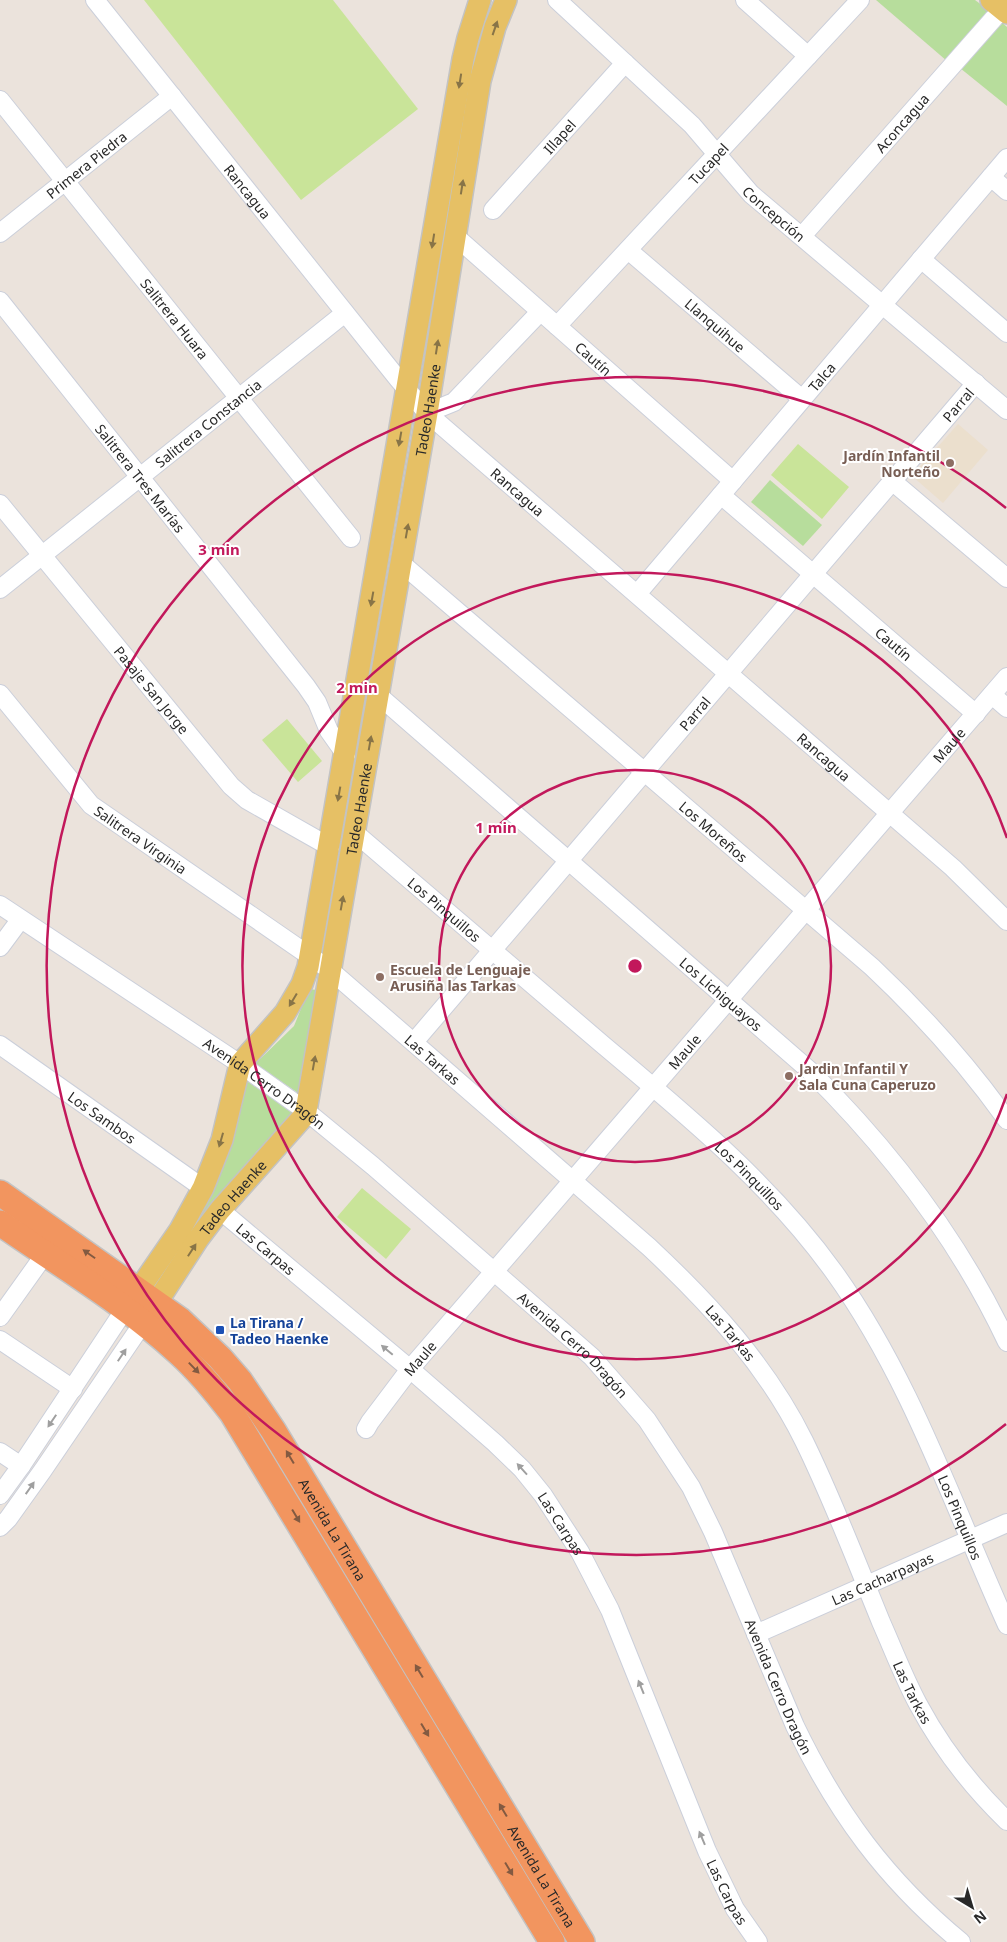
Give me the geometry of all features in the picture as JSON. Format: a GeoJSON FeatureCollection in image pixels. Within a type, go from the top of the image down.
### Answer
{"type":"FeatureCollection","features":[{"type":"Feature","properties":{"kind":"highway","name":"Avenida La Tirana"},"geometry":{"type":"LineString","coordinates":[[0,1193],[141,1306],[232,1413],[552,1942]]}},
{"type":"Feature","properties":{"kind":"highway","name":"Avenida La Tirana"},"geometry":{"type":"LineString","coordinates":[[0,1223],[44,1254],[141,1306],[180,1320],[220,1358],[258,1405],[582,1942]]}},
{"type":"Feature","properties":{"kind":"main road","name":"Tadeo Haenke"},"geometry":{"type":"LineString","coordinates":[[141,1306],[203,1188],[222,1140],[240,1064],[274,1026],[294,999],[308,967],[346,755],[463,59],[480,0]]}},
{"type":"Feature","properties":{"kind":"main road","name":"Tadeo Haenke"},"geometry":{"type":"LineString","coordinates":[[141,1306],[220,1210],[303,1117],[306,1111],[427,413],[480,81],[495,27],[506,0]]}},
{"type":"Feature","properties":{"kind":"street","name":"Rancagua"},"geometry":{"type":"LineString","coordinates":[[95,0],[427,413],[1004,910]]}},
{"type":"Feature","properties":{"kind":"street","name":"Concepción"},"geometry":{"type":"LineString","coordinates":[[557,0],[692,125],[751,194],[1007,410]]}},
{"type":"Feature","properties":{"kind":"street"},"geometry":{"type":"LineString","coordinates":[[746,0],[808,56]]}},
{"type":"Feature","properties":{"kind":"street","name":"Tucapel"},"geometry":{"type":"LineString","coordinates":[[557,326],[860,0]]}},
{"type":"Feature","properties":{"kind":"street","name":"Aconcagua"},"geometry":{"type":"LineString","coordinates":[[802,236],[1000,7]]}},
{"type":"Feature","properties":{"kind":"street","name":"Illapel"},"geometry":{"type":"LineString","coordinates":[[493,210],[625,63]]}},
{"type":"Feature","properties":{"kind":"street","name":"Primera Piedra"},"geometry":{"type":"LineString","coordinates":[[0,233],[172,96]]}},
{"type":"Feature","properties":{"kind":"street","name":"Salitrera Huara"},"geometry":{"type":"LineString","coordinates":[[0,100],[351,538]]}},
{"type":"Feature","properties":{"kind":"street","name":"Talca"},"geometry":{"type":"LineString","coordinates":[[637,594],[1007,158]]}},
{"type":"Feature","properties":{"kind":"street"},"geometry":{"type":"LineString","coordinates":[[991,177],[1007,192]]}},
{"type":"Feature","properties":{"kind":"street","name":"Cautín"},"geometry":{"type":"LineString","coordinates":[[455,236],[733,481]]}},
{"type":"Feature","properties":{"kind":"street","name":"Llanquihue"},"geometry":{"type":"LineString","coordinates":[[628,250],[802,399]]}},
{"type":"Feature","properties":{"kind":"street"},"geometry":{"type":"LineString","coordinates":[[921,260],[1007,333]]}},
{"type":"Feature","properties":{"kind":"street","name":"Salitrera Tres Marías"},"geometry":{"type":"LineString","coordinates":[[0,301],[306,686],[317,702],[329,731],[346,755]]}},
{"type":"Feature","properties":{"kind":"street"},"geometry":{"type":"LineString","coordinates":[[427,413],[454,402],[540,312]]}},
{"type":"Feature","properties":{"kind":"street","name":"Salitrera Constancia"},"geometry":{"type":"LineString","coordinates":[[0,589],[345,313]]}},
{"type":"Feature","properties":{"kind":"street","name":"Parral"},"geometry":{"type":"LineString","coordinates":[[414,1042],[976,384]]}},
{"type":"Feature","properties":{"kind":"street"},"geometry":{"type":"LineString","coordinates":[[892,481],[1007,578]]}},
{"type":"Feature","properties":{"kind":"street","name":"Cautín"},"geometry":{"type":"LineString","coordinates":[[721,495],[976,714]]}},
{"type":"Feature","properties":{"kind":"street","name":"Pasaje San Jorge"},"geometry":{"type":"LineString","coordinates":[[0,504],[231,786],[251,802],[330,847]]}},
{"type":"Feature","properties":{"kind":"street","name":"Los Moreños"},"geometry":{"type":"LineString","coordinates":[[401,563],[872,967],[928,1022],[983,1087],[1007,1120]]}},
{"type":"Feature","properties":{"kind":"street","name":"Maule"},"geometry":{"type":"LineString","coordinates":[[366,1429],[410,1369],[1007,677]]}},
{"type":"Feature","properties":{"kind":"street","name":"Salitrera Virginia"},"geometry":{"type":"LineString","coordinates":[[0,694],[91,805],[310,955]]}},
{"type":"Feature","properties":{"kind":"street","name":"Los Lichiguayos"},"geometry":{"type":"LineString","coordinates":[[378,695],[819,1080],[874,1137],[934,1215],[958,1252],[1007,1342]]}},
{"type":"Feature","properties":{"kind":"street"},"geometry":{"type":"LineString","coordinates":[[992,695],[1007,708]]}},
{"type":"Feature","properties":{"kind":"street","name":"Los Pinquillos"},"geometry":{"type":"LineString","coordinates":[[354,832],[654,1087],[744,1169],[774,1200],[833,1271],[859,1309],[900,1382],[1007,1625]]}},
{"type":"Feature","properties":{"kind":"street","name":"Avenida Cerro Dragón"},"geometry":{"type":"LineString","coordinates":[[0,906],[240,1064],[306,1111],[495,1271],[592,1357],[630,1398],[664,1443],[687,1480],[703,1510],[809,1754],[840,1809],[890,1875],[930,1915],[961,1942]]}},
{"type":"Feature","properties":{"kind":"street"},"geometry":{"type":"LineString","coordinates":[[0,947],[20,920]]}},
{"type":"Feature","properties":{"kind":"street","name":"Las Tarkas"},"geometry":{"type":"LineString","coordinates":[[310,955],[414,1042],[675,1271],[723,1322],[757,1365],[803,1440],[905,1677],[931,1726],[962,1772],[1007,1821]]}},
{"type":"Feature","properties":{"kind":"street","name":"Los Sambos"},"geometry":{"type":"LineString","coordinates":[[0,1045],[203,1188]]}},
{"type":"Feature","properties":{"kind":"street","name":"Las Carpas"},"geometry":{"type":"LineString","coordinates":[[220,1210],[410,1369],[495,1443],[522,1469],[567,1530],[610,1610],[707,1851],[735,1909],[758,1942]]}},
{"type":"Feature","properties":{"kind":"street"},"geometry":{"type":"LineString","coordinates":[[0,1317],[44,1254]]}},
{"type":"Feature","properties":{"kind":"street","name":"Tadeo Haenke"},"geometry":{"type":"LineString","coordinates":[[0,1495],[73,1389],[141,1306]]}},
{"type":"Feature","properties":{"kind":"street","name":"Tadeo Haenke"},"geometry":{"type":"LineString","coordinates":[[0,1527],[8,1519],[43,1470],[141,1306]]}},
{"type":"Feature","properties":{"kind":"street"},"geometry":{"type":"LineString","coordinates":[[0,1340],[73,1389]]}},
{"type":"Feature","properties":{"kind":"street"},"geometry":{"type":"LineString","coordinates":[[0,1452],[21,1466]]}},
{"type":"Feature","properties":{"kind":"street","name":"Las Cacharpayas"},"geometry":{"type":"LineString","coordinates":[[756,1634],[1007,1522]]}},
{"type":"Feature","properties":{"kind":"shaded area","name":"Jardín Infantil Norteño"},"geometry":{"type":"Polygon","coordinates":[[[958,424],[988,450],[943,503],[912,476],[958,424]]]}},
{"type":"Feature","properties":{"kind":"green space"},"geometry":{"type":"Polygon","coordinates":[[[144,0],[333,0],[418,109],[301,200],[144,0]]]}},
{"type":"Feature","properties":{"kind":"green space"},"geometry":{"type":"Polygon","coordinates":[[[876,0],[975,0],[991,12],[947,61],[876,0]]]}},
{"type":"Feature","properties":{"kind":"green space"},"geometry":{"type":"Polygon","coordinates":[[[1000,21],[1007,27],[1007,106],[960,68],[1000,21]]]}},
{"type":"Feature","properties":{"kind":"green space"},"geometry":{"type":"Polygon","coordinates":[[[798,444],[849,487],[822,519],[771,475],[798,444]]]}},
{"type":"Feature","properties":{"kind":"green space"},"geometry":{"type":"Polygon","coordinates":[[[770,480],[822,525],[803,546],[751,502],[770,480]]]}},
{"type":"Feature","properties":{"kind":"green space"},"geometry":{"type":"Polygon","coordinates":[[[287,719],[322,761],[298,782],[262,740],[287,719]]]}},
{"type":"Feature","properties":{"kind":"green space"},"geometry":{"type":"Polygon","coordinates":[[[309,989],[317,990],[301,1095],[255,1064],[294,1026],[309,989]]]}},
{"type":"Feature","properties":{"kind":"green space"},"geometry":{"type":"Polygon","coordinates":[[[247,1081],[293,1113],[257,1151],[162,1286],[153,1281],[210,1197],[247,1081]]]}},
{"type":"Feature","properties":{"kind":"green space"},"geometry":{"type":"Polygon","coordinates":[[[362,1188],[411,1229],[386,1259],[337,1217],[362,1188]]]}},
{"type":"Feature","properties":{"kind":"place","name":"Jardín Infantil Norteño"},"geometry":{"type":"Point","coordinates":[950,463]}},
{"type":"Feature","properties":{"kind":"place","name":"Escuela de Lenguaje Arusiña las Tarkas"},"geometry":{"type":"Point","coordinates":[380,977]}},
{"type":"Feature","properties":{"kind":"place","name":"Jardin Infantil Y Sala Cuna Caperuzo"},"geometry":{"type":"Point","coordinates":[789,1076]}},
{"type":"Feature","properties":{"kind":"place","name":"La Tirana / Tadeo Haenke"},"geometry":{"type":"Point","coordinates":[220,1330]}}]}
